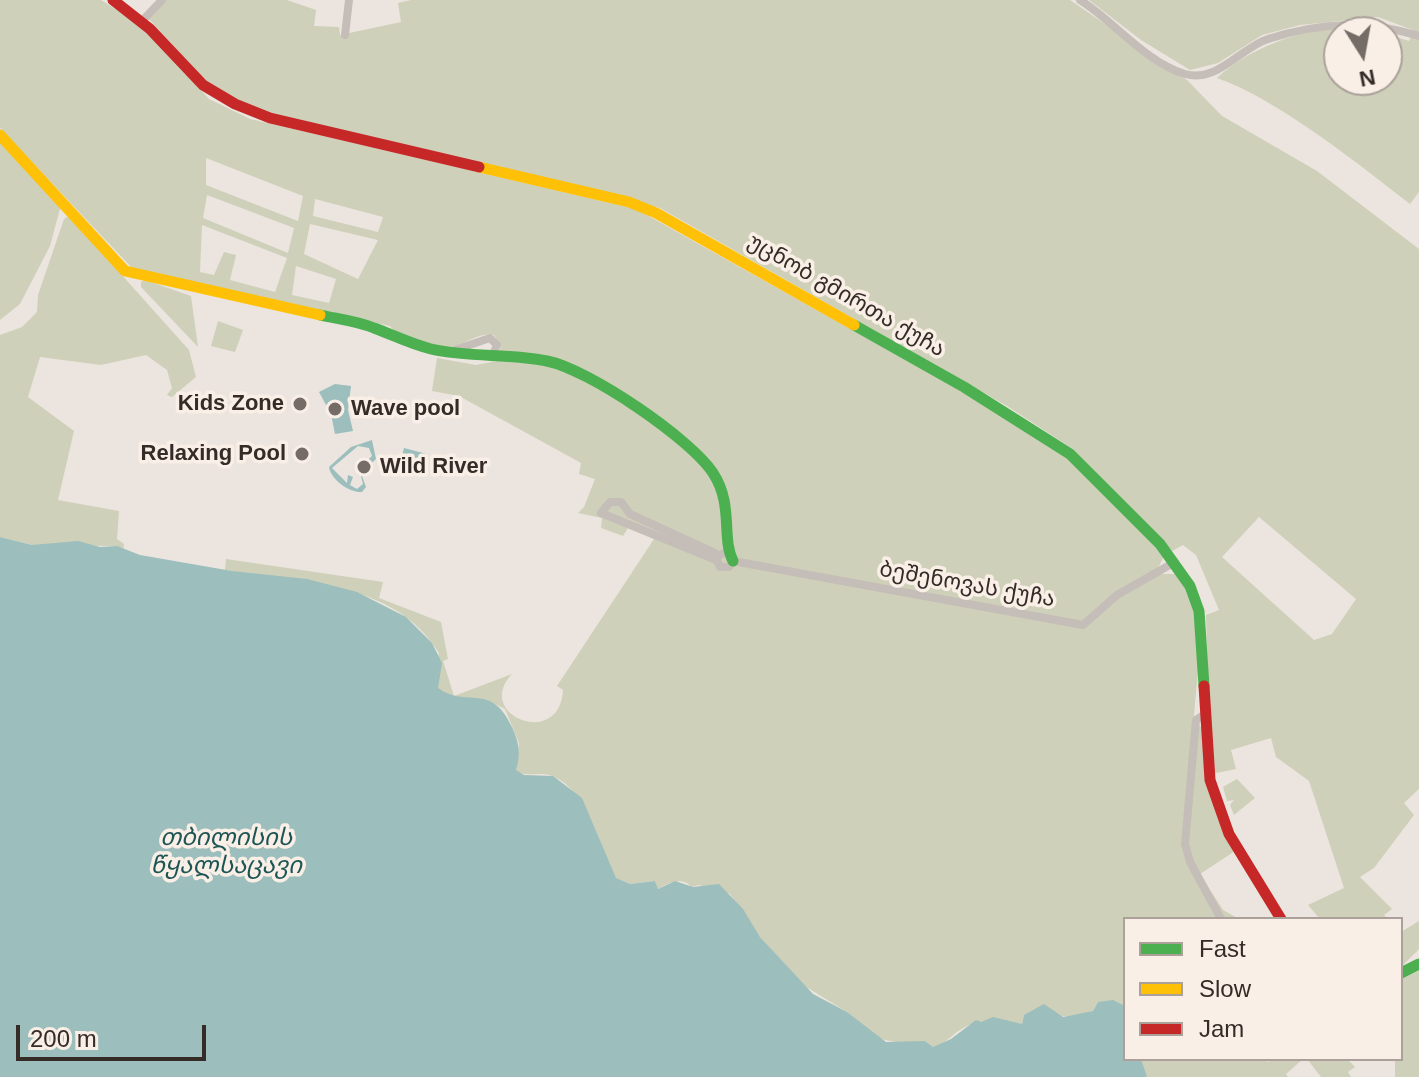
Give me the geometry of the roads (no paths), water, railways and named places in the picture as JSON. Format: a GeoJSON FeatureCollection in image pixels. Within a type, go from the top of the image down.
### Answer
{"type":"FeatureCollection","features":[{"type":"Feature","properties":{"kind":"main road","name":"უცნობ გმირთა ქუჩა"},"geometry":{"type":"LineString","coordinates":[[113,0],[143,20],[202,84],[240,107],[270,118],[629,202],[689,230],[1046,437],[1070,454],[1175,562],[1199,611],[1210,780],[1222,818],[1280,917]]}},
{"type":"Feature","properties":{"kind":"main road"},"geometry":{"type":"LineString","coordinates":[[0,135],[125,271],[373,327],[402,343],[447,353],[535,358],[559,364],[615,396],[696,454],[717,481],[729,529],[724,556]]}},
{"type":"Feature","properties":{"kind":"street"},"geometry":{"type":"LineString","coordinates":[[143,20],[162,0]]}},
{"type":"Feature","properties":{"kind":"street"},"geometry":{"type":"LineString","coordinates":[[345,35],[349,0]]}},
{"type":"Feature","properties":{"kind":"street"},"geometry":{"type":"LineString","coordinates":[[1080,0],[1137,45],[1182,73],[1198,77],[1216,71],[1264,40],[1306,30],[1373,24],[1419,36]]}},
{"type":"Feature","properties":{"kind":"street"},"geometry":{"type":"LineString","coordinates":[[447,353],[490,338],[497,345],[492,357]]}},
{"type":"Feature","properties":{"kind":"street","name":"ბეშენოვას ქუჩა"},"geometry":{"type":"LineString","coordinates":[[724,556],[630,514],[621,502],[610,502],[601,513],[724,556],[1083,625],[1117,595],[1175,562]]}},
{"type":"Feature","properties":{"kind":"street"},"geometry":{"type":"LineString","coordinates":[[1206,713],[1196,720],[1185,844],[1190,862],[1220,917]]}},
{"type":"Feature","properties":{"kind":"water","name":"Wave pool"},"geometry":{"type":"Polygon","coordinates":[[[335,384],[351,386],[348,410],[353,431],[335,434],[331,414],[319,392],[335,384]]]}},
{"type":"Feature","properties":{"kind":"water","name":"Wild River"},"geometry":{"type":"Polygon","coordinates":[[[372,440],[376,459],[361,473],[366,487],[362,492],[342,485],[330,472],[329,467],[351,447],[372,440]],[[358,446],[332,468],[347,483],[348,475],[353,477],[350,485],[357,489],[363,484],[359,468],[372,456],[369,448],[358,446]]]}},
{"type":"Feature","properties":{"kind":"water"},"geometry":{"type":"Polygon","coordinates":[[[404,448],[427,454],[423,466],[401,460],[404,448]]]}},
{"type":"Feature","properties":{"kind":"water","name":"თბილისის წყალსაცავი"},"geometry":{"type":"Polygon","coordinates":[[[0,537],[32,545],[78,541],[100,547],[117,546],[140,555],[232,571],[307,579],[357,592],[406,617],[432,643],[442,663],[438,688],[449,694],[496,704],[512,727],[518,743],[516,770],[524,775],[553,776],[582,798],[616,878],[630,884],[655,881],[658,889],[675,881],[693,887],[719,884],[743,909],[760,937],[813,994],[847,1012],[886,1042],[925,1041],[933,1047],[951,1039],[976,1020],[981,1022],[993,1017],[1022,1024],[1024,1015],[1044,1004],[1063,1017],[1093,1011],[1098,1002],[1113,1000],[1123,1005],[1123,1061],[1142,1061],[1147,1077],[0,1077],[0,537]]]}},
{"type":"Feature","properties":{"kind":"place","name":"Kids Zone"},"geometry":{"type":"Point","coordinates":[300,404]}},
{"type":"Feature","properties":{"kind":"place","name":"Wave pool"},"geometry":{"type":"Point","coordinates":[335,409]}},
{"type":"Feature","properties":{"kind":"place","name":"Relaxing Pool"},"geometry":{"type":"Point","coordinates":[302,454]}},
{"type":"Feature","properties":{"kind":"place","name":"Wild River"},"geometry":{"type":"Point","coordinates":[364,467]}}]}
